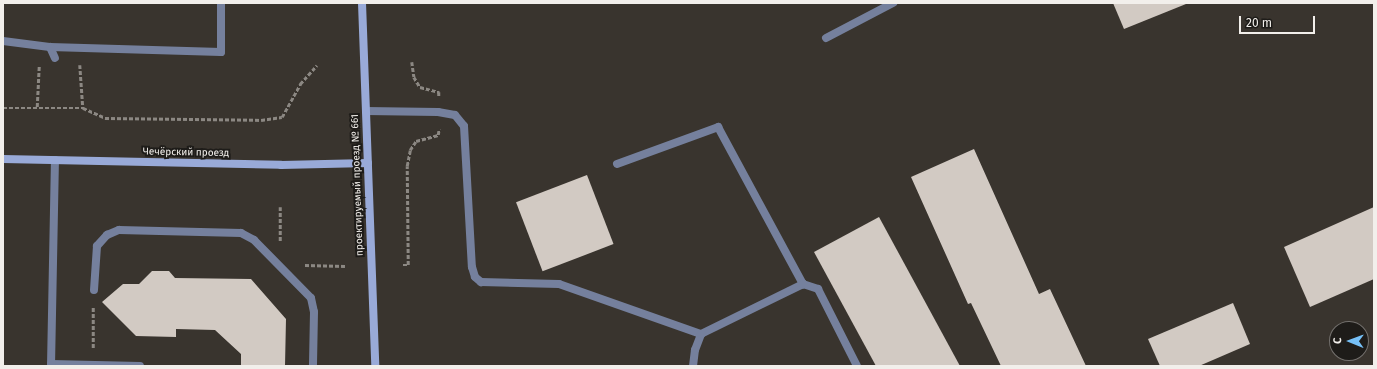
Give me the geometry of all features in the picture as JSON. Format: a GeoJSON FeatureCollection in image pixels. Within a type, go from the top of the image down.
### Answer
{"type":"FeatureCollection","features":[{"type":"Feature","properties":{"kind":"main road","name":"проектируемый проезд № 661"},"geometry":{"type":"LineString","coordinates":[[362,3],[375,366]]}},
{"type":"Feature","properties":{"kind":"main road","name":"Чечёрский проезд"},"geometry":{"type":"LineString","coordinates":[[3,159],[281,165],[368,163]]}},
{"type":"Feature","properties":{"kind":"street"},"geometry":{"type":"LineString","coordinates":[[3,41],[50,47],[221,52],[221,3]]}},
{"type":"Feature","properties":{"kind":"street"},"geometry":{"type":"LineString","coordinates":[[826,38],[893,3]]}},
{"type":"Feature","properties":{"kind":"street"},"geometry":{"type":"LineString","coordinates":[[50,47],[55,58]]}},
{"type":"Feature","properties":{"kind":"street"},"geometry":{"type":"LineString","coordinates":[[366,111],[438,112],[454,115],[464,126],[472,267],[475,277],[481,282],[559,284],[701,334]]}},
{"type":"Feature","properties":{"kind":"street"},"geometry":{"type":"LineString","coordinates":[[617,164],[718,127],[803,284],[818,289],[856,366]]}},
{"type":"Feature","properties":{"kind":"street"},"geometry":{"type":"LineString","coordinates":[[55,160],[51,365],[140,366]]}},
{"type":"Feature","properties":{"kind":"street"},"geometry":{"type":"LineString","coordinates":[[94,290],[96,251],[107,234],[119,230],[240,233],[254,240],[311,298],[314,312],[313,366]]}},
{"type":"Feature","properties":{"kind":"street"},"geometry":{"type":"LineString","coordinates":[[693,366],[694,350],[701,334],[803,284]]}},
{"type":"Feature","properties":{"kind":"path"},"geometry":{"type":"LineString","coordinates":[[412,62],[414,77],[420,87],[439,92],[439,98]]}},
{"type":"Feature","properties":{"kind":"path"},"geometry":{"type":"LineString","coordinates":[[37,107],[39,63],[44,64]]}},
{"type":"Feature","properties":{"kind":"path"},"geometry":{"type":"LineString","coordinates":[[74,65],[80,65],[83,108]]}},
{"type":"Feature","properties":{"kind":"path"},"geometry":{"type":"LineString","coordinates":[[3,108],[83,108],[105,118],[261,120],[282,117],[300,84],[317,65]]}},
{"type":"Feature","properties":{"kind":"path"},"geometry":{"type":"LineString","coordinates":[[403,265],[408,265],[407,166],[410,150],[416,141],[438,135],[439,129]]}},
{"type":"Feature","properties":{"kind":"path"},"geometry":{"type":"LineString","coordinates":[[280,207],[280,242],[285,247]]}},
{"type":"Feature","properties":{"kind":"path"},"geometry":{"type":"LineString","coordinates":[[302,261],[307,266],[345,266]]}},
{"type":"Feature","properties":{"kind":"path"},"geometry":{"type":"LineString","coordinates":[[92,365],[94,290]]}},
{"type":"Feature","properties":{"kind":"building"},"geometry":{"type":"Polygon","coordinates":[[[1113,3],[1185,3],[1186,4],[1124,29],[1113,3]]]}},
{"type":"Feature","properties":{"kind":"building"},"geometry":{"type":"Polygon","coordinates":[[[974,149],[1039,294],[1050,289],[1086,366],[1001,366],[971,303],[968,304],[911,177],[974,149]]]}},
{"type":"Feature","properties":{"kind":"building"},"geometry":{"type":"Polygon","coordinates":[[[587,175],[614,244],[543,271],[516,202],[587,175]]]}},
{"type":"Feature","properties":{"kind":"building"},"geometry":{"type":"Polygon","coordinates":[[[1374,207],[1374,279],[1310,307],[1284,247],[1374,207]]]}},
{"type":"Feature","properties":{"kind":"building"},"geometry":{"type":"Polygon","coordinates":[[[879,217],[960,366],[876,366],[814,252],[879,217]]]}},
{"type":"Feature","properties":{"kind":"building"},"geometry":{"type":"Polygon","coordinates":[[[152,271],[169,271],[175,278],[251,279],[286,319],[285,366],[241,366],[241,354],[215,330],[176,329],[176,337],[136,336],[102,302],[123,284],[139,284],[152,271]]]}},
{"type":"Feature","properties":{"kind":"building"},"geometry":{"type":"Polygon","coordinates":[[[1233,303],[1250,344],[1199,366],[1160,366],[1148,339],[1233,303]]]}}]}
